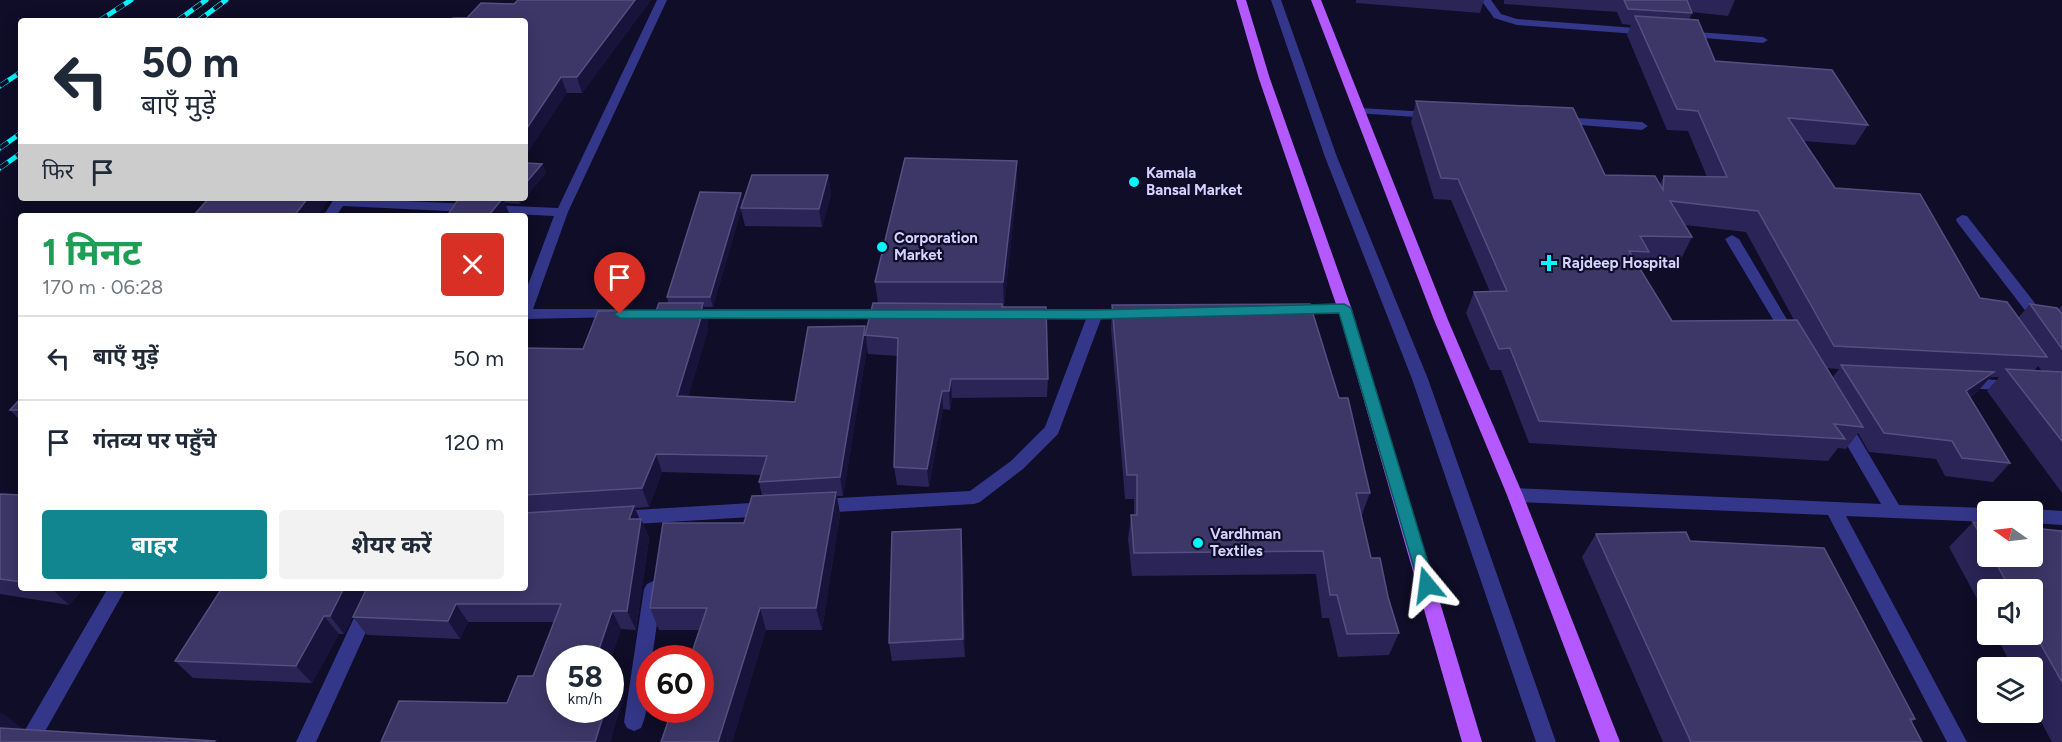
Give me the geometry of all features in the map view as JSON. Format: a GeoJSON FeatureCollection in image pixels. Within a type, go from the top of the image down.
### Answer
{"type":"FeatureCollection","features":[{"type":"Feature","properties":{"kind":"main road"},"geometry":{"type":"LineString","coordinates":[[1241,0],[1254,52],[1344,308],[1408,517],[1472,742]]}},
{"type":"Feature","properties":{"kind":"main road"},"geometry":{"type":"LineString","coordinates":[[1316,0],[1441,320],[1515,495],[1610,742]]}},
{"type":"Feature","properties":{"kind":"street"},"geometry":{"type":"LineString","coordinates":[[528,305],[561,212],[662,0]]}},
{"type":"Feature","properties":{"kind":"street"},"geometry":{"type":"LineString","coordinates":[[1276,0],[1331,157],[1420,379],[1546,742]]}},
{"type":"Feature","properties":{"kind":"street"},"geometry":{"type":"LineString","coordinates":[[1486,0],[1492,13],[1517,22],[1658,32]]}},
{"type":"Feature","properties":{"kind":"street"},"geometry":{"type":"LineString","coordinates":[[1669,33],[1763,40]]}},
{"type":"Feature","properties":{"kind":"street"},"geometry":{"type":"LineString","coordinates":[[1359,111],[1442,115]]}},
{"type":"Feature","properties":{"kind":"street"},"geometry":{"type":"LineString","coordinates":[[1548,121],[1642,126]]}},
{"type":"Feature","properties":{"kind":"street"},"geometry":{"type":"LineString","coordinates":[[331,213],[339,202],[561,212]]}},
{"type":"Feature","properties":{"kind":"street"},"geometry":{"type":"LineString","coordinates":[[1962,219],[2062,348]]}},
{"type":"Feature","properties":{"kind":"street"},"geometry":{"type":"LineString","coordinates":[[1732,239],[1802,356]]}},
{"type":"Feature","properties":{"kind":"street"},"geometry":{"type":"LineString","coordinates":[[1273,310],[1344,308]]}},
{"type":"Feature","properties":{"kind":"street"},"geometry":{"type":"LineString","coordinates":[[528,313],[632,314]]}},
{"type":"Feature","properties":{"kind":"street"},"geometry":{"type":"LineString","coordinates":[[1012,314],[1143,313]]}},
{"type":"Feature","properties":{"kind":"street"},"geometry":{"type":"LineString","coordinates":[[668,314],[905,314]]}},
{"type":"Feature","properties":{"kind":"street"},"geometry":{"type":"LineString","coordinates":[[807,507],[974,497],[1017,465],[1052,430],[1095,315]]}},
{"type":"Feature","properties":{"kind":"street"},"geometry":{"type":"LineString","coordinates":[[1952,382],[2032,387]]}},
{"type":"Feature","properties":{"kind":"street"},"geometry":{"type":"LineString","coordinates":[[1836,414],[1893,511]]}},
{"type":"Feature","properties":{"kind":"street"},"geometry":{"type":"LineString","coordinates":[[1515,495],[1977,515]]}},
{"type":"Feature","properties":{"kind":"street"},"geometry":{"type":"LineString","coordinates":[[606,519],[783,508]]}},
{"type":"Feature","properties":{"kind":"street"},"geometry":{"type":"LineString","coordinates":[[1833,508],[1957,742]]}},
{"type":"Feature","properties":{"kind":"street"},"geometry":{"type":"LineString","coordinates":[[661,538],[664,515]]}},
{"type":"Feature","properties":{"kind":"street"},"geometry":{"type":"LineString","coordinates":[[2043,517],[2062,518]]}},
{"type":"Feature","properties":{"kind":"street"},"geometry":{"type":"LineString","coordinates":[[634,722],[656,573]]}},
{"type":"Feature","properties":{"kind":"street"},"geometry":{"type":"LineString","coordinates":[[28,742],[115,591]]}},
{"type":"Feature","properties":{"kind":"street"},"geometry":{"type":"LineString","coordinates":[[306,742],[375,591]]}},
{"type":"Feature","properties":{"kind":"building"},"geometry":{"type":"Polygon","coordinates":[[[518,0],[635,0],[577,77],[561,77],[528,126],[528,18],[467,18],[481,3],[514,4],[518,0]]]}},
{"type":"Feature","properties":{"kind":"building"},"geometry":{"type":"Polygon","coordinates":[[[1624,0],[1687,0],[1692,13],[1628,9],[1624,0]]]}},
{"type":"Feature","properties":{"kind":"building"},"geometry":{"type":"Polygon","coordinates":[[[1635,16],[1698,20],[1715,61],[1832,70],[1868,125],[1788,118],[1835,188],[1920,194],[1980,298],[2007,302],[2047,357],[1834,346],[1758,211],[1670,201],[1692,237],[1640,236],[1649,252],[1629,251],[1672,321],[1797,320],[1863,427],[1834,424],[1845,439],[1539,421],[1510,348],[1499,349],[1474,292],[1507,291],[1458,179],[1441,178],[1416,101],[1573,108],[1605,175],[1655,176],[1663,190],[1664,176],[1727,177],[1698,111],[1677,109],[1635,16]]]}},
{"type":"Feature","properties":{"kind":"building"},"geometry":{"type":"Polygon","coordinates":[[[905,158],[1017,161],[1003,282],[875,282],[905,158]]]}},
{"type":"Feature","properties":{"kind":"building"},"geometry":{"type":"Polygon","coordinates":[[[528,163],[542,164],[528,180],[528,163]]]}},
{"type":"Feature","properties":{"kind":"building"},"geometry":{"type":"Polygon","coordinates":[[[752,175],[828,175],[819,209],[741,208],[752,175]]]}},
{"type":"Feature","properties":{"kind":"building"},"geometry":{"type":"Polygon","coordinates":[[[700,192],[741,193],[710,297],[667,297],[700,192]]]}},
{"type":"Feature","properties":{"kind":"building"},"geometry":{"type":"Polygon","coordinates":[[[206,201],[306,201],[296,213],[196,213],[206,201]]]}},
{"type":"Feature","properties":{"kind":"building"},"geometry":{"type":"Polygon","coordinates":[[[457,201],[500,201],[490,213],[449,213],[457,201]]]}},
{"type":"Feature","properties":{"kind":"building"},"geometry":{"type":"Polygon","coordinates":[[[659,303],[703,303],[701,311],[703,311],[677,396],[795,402],[808,327],[865,326],[840,477],[759,482],[767,456],[656,454],[642,488],[528,495],[528,348],[583,349],[598,311],[656,311],[659,303]]]}},
{"type":"Feature","properties":{"kind":"building"},"geometry":{"type":"Polygon","coordinates":[[[873,303],[1002,304],[1002,307],[1046,307],[1048,379],[951,379],[949,391],[942,391],[927,469],[894,467],[898,338],[865,335],[873,303]]]}},
{"type":"Feature","properties":{"kind":"building"},"geometry":{"type":"Polygon","coordinates":[[[1310,304],[1339,398],[1348,398],[1370,493],[1356,493],[1371,558],[1380,558],[1388,597],[1399,633],[1347,634],[1337,595],[1330,595],[1323,551],[1134,553],[1131,515],[1137,515],[1137,475],[1127,475],[1112,305],[1310,304]]]}},
{"type":"Feature","properties":{"kind":"building"},"geometry":{"type":"Polygon","coordinates":[[[2030,304],[2057,308],[2062,314],[2062,349],[2030,304]]]}},
{"type":"Feature","properties":{"kind":"building"},"geometry":{"type":"Polygon","coordinates":[[[1841,365],[1994,372],[1966,391],[2010,463],[1962,458],[1952,441],[1884,433],[1841,365]]]}},
{"type":"Feature","properties":{"kind":"building"},"geometry":{"type":"Polygon","coordinates":[[[2006,369],[2062,372],[2062,441],[2006,369]]]}},
{"type":"Feature","properties":{"kind":"building"},"geometry":{"type":"Polygon","coordinates":[[[18,401],[18,410],[10,410],[18,401]]]}},
{"type":"Feature","properties":{"kind":"building"},"geometry":{"type":"Polygon","coordinates":[[[836,492],[816,608],[760,608],[718,742],[661,742],[668,723],[714,723],[714,645],[694,645],[707,608],[650,608],[663,523],[744,523],[752,496],[836,492]]]}},
{"type":"Feature","properties":{"kind":"building"},"geometry":{"type":"Polygon","coordinates":[[[0,494],[18,495],[18,582],[0,579],[0,494]]]}},
{"type":"Feature","properties":{"kind":"building"},"geometry":{"type":"Polygon","coordinates":[[[634,506],[629,519],[641,519],[627,611],[612,611],[600,645],[546,645],[546,723],[601,723],[595,742],[381,742],[399,701],[507,703],[518,676],[533,676],[561,604],[456,604],[448,621],[353,617],[366,591],[528,591],[528,513],[634,506]]]}},
{"type":"Feature","properties":{"kind":"building"},"geometry":{"type":"Polygon","coordinates":[[[961,529],[963,639],[889,643],[892,532],[961,529]]]}},
{"type":"Feature","properties":{"kind":"building"},"geometry":{"type":"Polygon","coordinates":[[[2043,529],[2062,531],[2062,682],[2041,645],[2043,645],[2043,579],[2005,579],[1998,567],[2043,567],[2043,529]]]}},
{"type":"Feature","properties":{"kind":"building"},"geometry":{"type":"Polygon","coordinates":[[[1686,532],[1690,541],[1824,548],[1915,719],[1910,719],[1922,742],[1691,742],[1596,534],[1686,532]]]}},
{"type":"Feature","properties":{"kind":"building"},"geometry":{"type":"Polygon","coordinates":[[[220,591],[342,591],[330,616],[324,616],[296,666],[175,661],[220,591]]]}},
{"type":"Feature","properties":{"kind":"building"},"geometry":{"type":"Polygon","coordinates":[[[0,728],[215,741],[0,742],[0,728]]]}},
{"type":"Feature","properties":{"kind":"railway"},"geometry":{"type":"LineString","coordinates":[[104,18],[131,0]]}},
{"type":"Feature","properties":{"kind":"railway"},"geometry":{"type":"LineString","coordinates":[[181,18],[206,0]]}},
{"type":"Feature","properties":{"kind":"railway"},"geometry":{"type":"LineString","coordinates":[[202,18],[226,0]]}},
{"type":"Feature","properties":{"kind":"railway"},"geometry":{"type":"LineString","coordinates":[[0,86],[18,74]]}},
{"type":"Feature","properties":{"kind":"railway"},"geometry":{"type":"LineString","coordinates":[[0,148],[18,135]]}},
{"type":"Feature","properties":{"kind":"railway"},"geometry":{"type":"LineString","coordinates":[[0,168],[18,155]]}},
{"type":"Feature","properties":{"kind":"place","name":"Kamala Bansal Market"},"geometry":{"type":"Point","coordinates":[1134,182]}},
{"type":"Feature","properties":{"kind":"place","name":"Corporation Market"},"geometry":{"type":"Point","coordinates":[882,247]}},
{"type":"Feature","properties":{"kind":"place","name":"Rajdeep Hospital"},"geometry":{"type":"Point","coordinates":[1549,263]}},
{"type":"Feature","properties":{"kind":"place","name":"Vardhman Textiles"},"geometry":{"type":"Point","coordinates":[1198,543]}},
{"type":"Feature","properties":{"kind":"route"},"geometry":{"type":"LineString","coordinates":[[620,314],[1095,315],[1344,308],[1427,585]]}}]}
